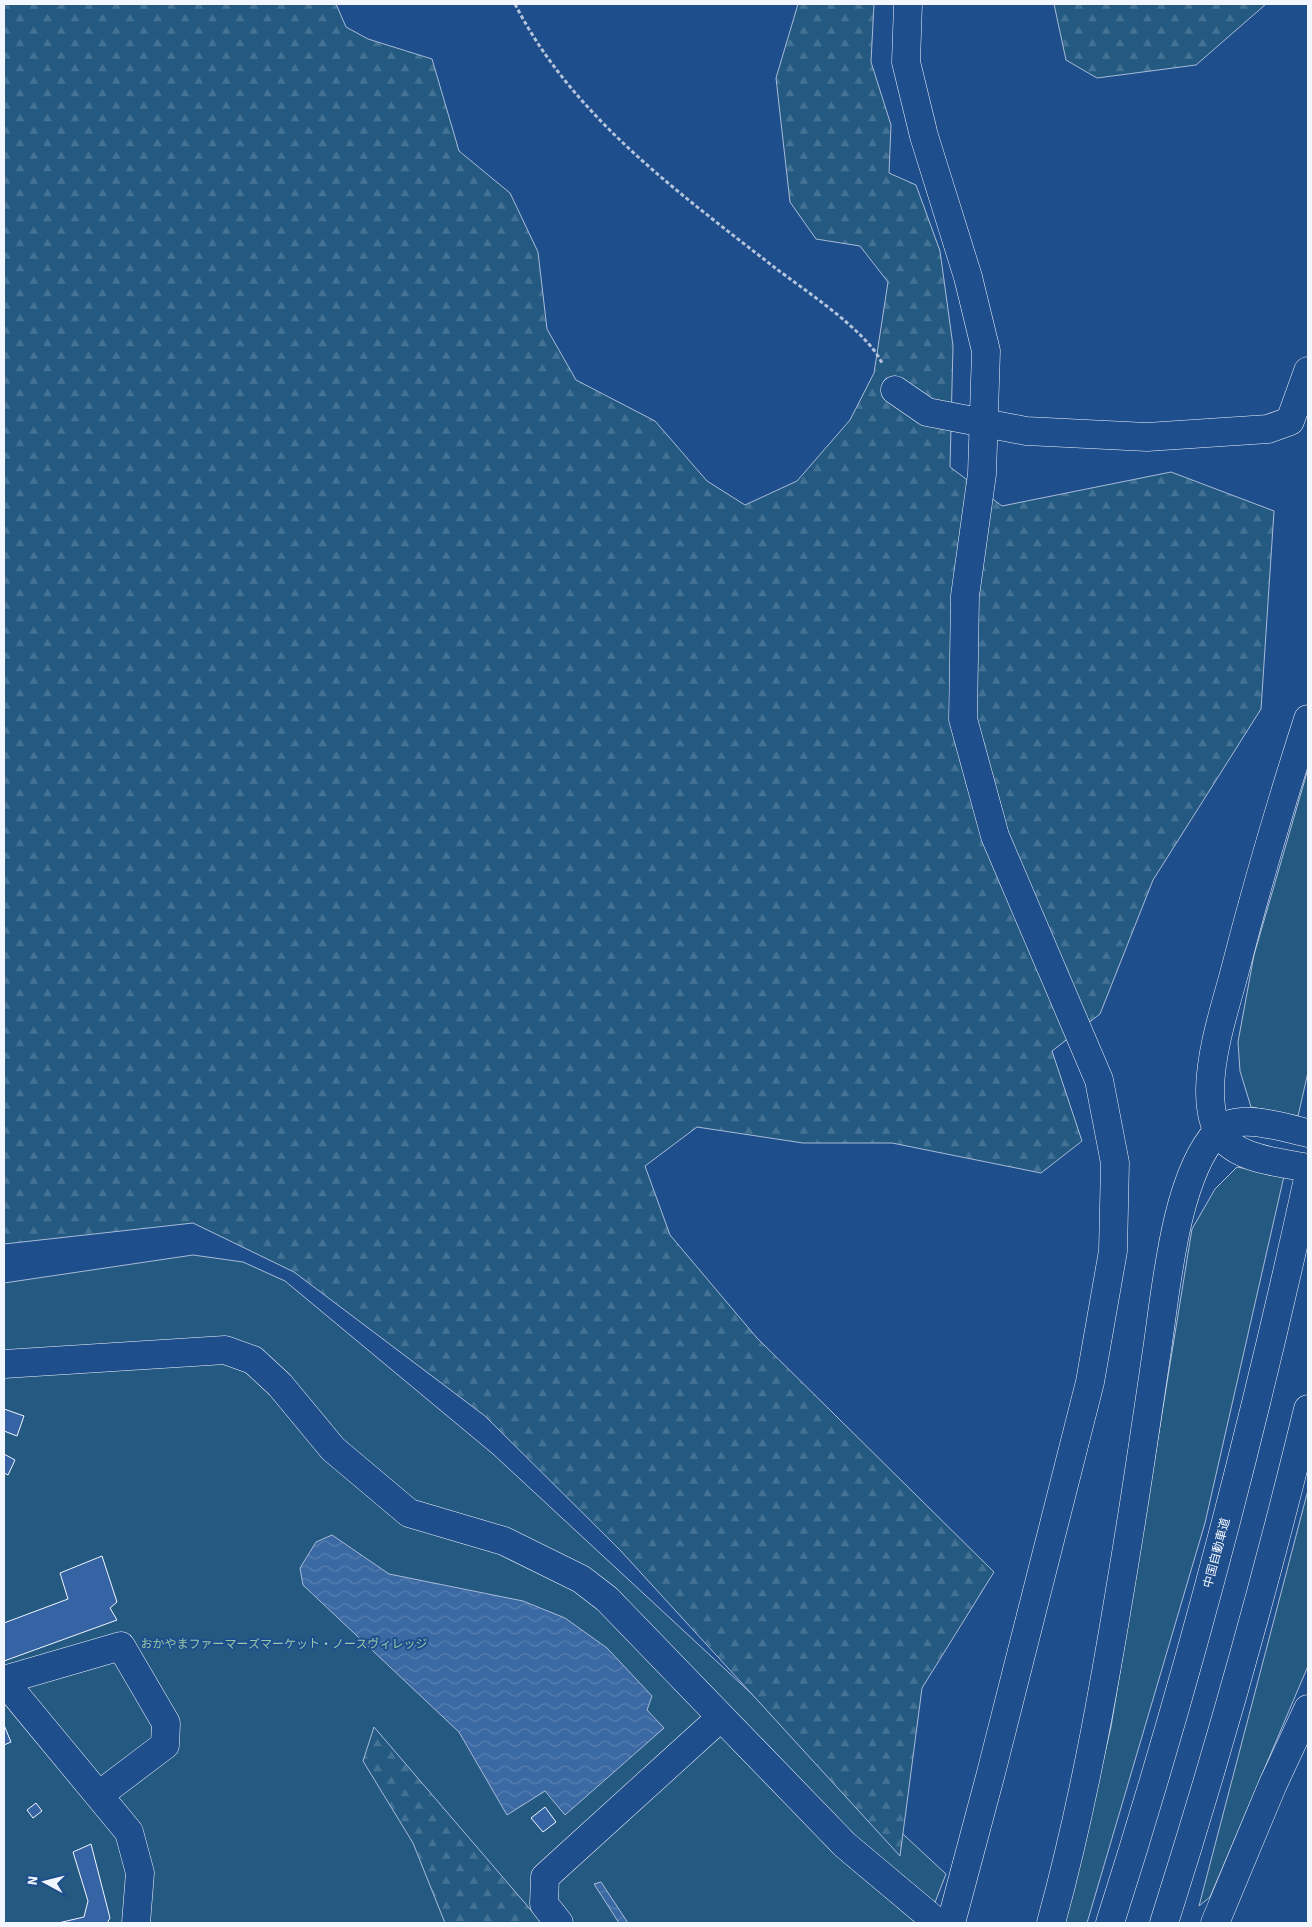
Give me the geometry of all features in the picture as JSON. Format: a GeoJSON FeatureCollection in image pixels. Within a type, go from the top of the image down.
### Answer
{"type":"FeatureCollection","features":[{"type":"Feature","properties":{"kind":"main road"},"geometry":{"type":"LineString","coordinates":[[908,4],[906,62],[924,136],[968,276],[986,350],[982,474],[965,596],[963,719],[995,836],[1099,1080],[1115,1163],[1113,1251],[1090,1382],[951,1923]]}},
{"type":"Feature","properties":{"kind":"main road"},"geometry":{"type":"LineString","coordinates":[[895,390],[927,412],[984,425],[1026,432],[1147,437],[1268,430],[1290,421],[1308,371]]}},
{"type":"Feature","properties":{"kind":"main road"},"geometry":{"type":"LineString","coordinates":[[1308,719],[1277,818],[1219,1034],[1210,1088],[1211,1109],[1218,1131],[1230,1145],[1246,1154],[1308,1168]]}},
{"type":"Feature","properties":{"kind":"main road"},"geometry":{"type":"LineString","coordinates":[[1051,1923],[1096,1731],[1130,1534],[1170,1264],[1181,1210],[1190,1180],[1202,1154],[1218,1131],[1234,1123],[1253,1121],[1308,1133]]}},
{"type":"Feature","properties":{"kind":"main road","name":"中国自動車道"},"geometry":{"type":"LineString","coordinates":[[1110,1923],[1146,1809],[1220,1545],[1283,1296],[1308,1179]]}},
{"type":"Feature","properties":{"kind":"main road"},"geometry":{"type":"LineString","coordinates":[[4,1364],[225,1350],[253,1360],[280,1385],[333,1448],[408,1513],[504,1540],[581,1578],[606,1599],[845,1845],[938,1923]]}},
{"type":"Feature","properties":{"kind":"main road"},"geometry":{"type":"LineString","coordinates":[[1164,1923],[1202,1803],[1252,1626],[1308,1408]]}},
{"type":"Feature","properties":{"kind":"main road"},"geometry":{"type":"LineString","coordinates":[[99,1795],[165,1745],[166,1723],[121,1646],[4,1680],[129,1832],[140,1873],[136,1923]]}},
{"type":"Feature","properties":{"kind":"main road"},"geometry":{"type":"LineString","coordinates":[[1215,1923],[1273,1784],[1308,1709]]}},
{"type":"Feature","properties":{"kind":"main road"},"geometry":{"type":"LineString","coordinates":[[559,1923],[544,1904],[546,1877],[720,1718]]}},
{"type":"Feature","properties":{"kind":"path"},"geometry":{"type":"LineString","coordinates":[[515,4],[550,62],[621,143],[708,216],[849,324],[879,357],[895,390]]}},
{"type":"Feature","properties":{"kind":"green space"},"geometry":{"type":"Polygon","coordinates":[[[4,4],[336,4],[346,27],[368,39],[432,59],[459,151],[510,193],[538,252],[547,329],[576,380],[655,421],[707,481],[745,505],[797,481],[850,420],[874,373],[888,282],[860,246],[816,239],[790,202],[776,78],[798,4],[874,4],[871,62],[891,125],[889,173],[916,185],[940,251],[953,346],[950,467],[1002,506],[1171,472],[1274,511],[1261,709],[1153,880],[1100,1014],[1052,1051],[1082,1141],[1041,1173],[892,1143],[803,1143],[697,1127],[645,1166],[670,1235],[757,1338],[994,1572],[922,1688],[900,1856],[620,1550],[485,1416],[294,1272],[193,1223],[4,1244],[4,4]]]}},
{"type":"Feature","properties":{"kind":"green space"},"geometry":{"type":"Polygon","coordinates":[[[1054,4],[1266,4],[1196,65],[1097,78],[1066,60],[1054,4]]]}},
{"type":"Feature","properties":{"kind":"green space"},"geometry":{"type":"Polygon","coordinates":[[[1308,769],[1308,1072],[1298,1116],[1251,1107],[1240,1071],[1238,1042],[1254,955],[1308,769]]]}},
{"type":"Feature","properties":{"kind":"green space"},"geometry":{"type":"Polygon","coordinates":[[[1237,1167],[1284,1176],[1205,1523],[1087,1923],[1065,1923],[1111,1727],[1192,1229],[1215,1189],[1237,1167]]]}},
{"type":"Feature","properties":{"kind":"green space","name":"おかやまファーマーズマーケット・ノースヴィレッジ"},"geometry":{"type":"Polygon","coordinates":[[[193,1255],[243,1262],[285,1281],[493,1454],[946,1874],[927,1923],[4,1923],[4,1283],[193,1255]]]}},
{"type":"Feature","properties":{"kind":"green space"},"geometry":{"type":"Polygon","coordinates":[[[1308,1490],[1308,1666],[1210,1897],[1199,1906],[1308,1490]]]}},
{"type":"Feature","properties":{"kind":"green space"},"geometry":{"type":"Polygon","coordinates":[[[374,1727],[542,1923],[445,1923],[413,1843],[363,1761],[374,1727]]]}},
{"type":"Feature","properties":{"kind":"water"},"geometry":{"type":"Polygon","coordinates":[[[332,1535],[389,1574],[523,1601],[565,1618],[607,1648],[652,1696],[647,1710],[664,1728],[565,1815],[545,1791],[507,1815],[459,1732],[303,1585],[300,1568],[316,1542],[332,1535]]]}},
{"type":"Feature","properties":{"kind":"water"},"geometry":{"type":"Polygon","coordinates":[[[601,1882],[628,1923],[619,1923],[594,1884],[601,1882]]]}},
{"type":"Feature","properties":{"kind":"building"},"geometry":{"type":"Polygon","coordinates":[[[4,1409],[24,1416],[17,1436],[4,1431],[4,1409]]]}},
{"type":"Feature","properties":{"kind":"building"},"geometry":{"type":"Polygon","coordinates":[[[4,1454],[15,1460],[8,1475],[4,1473],[4,1454]]]}},
{"type":"Feature","properties":{"kind":"building"},"geometry":{"type":"Polygon","coordinates":[[[102,1556],[117,1602],[110,1608],[117,1620],[4,1661],[4,1623],[68,1599],[60,1573],[102,1556]]]}},
{"type":"Feature","properties":{"kind":"building"},"geometry":{"type":"Polygon","coordinates":[[[4,1725],[11,1742],[4,1745],[4,1725]]]}},
{"type":"Feature","properties":{"kind":"building"},"geometry":{"type":"Polygon","coordinates":[[[36,1803],[42,1811],[33,1818],[27,1810],[36,1803]]]}},
{"type":"Feature","properties":{"kind":"building"},"geometry":{"type":"Polygon","coordinates":[[[545,1807],[556,1822],[543,1832],[531,1818],[545,1807]]]}},
{"type":"Feature","properties":{"kind":"building"},"geometry":{"type":"Polygon","coordinates":[[[91,1844],[110,1918],[107,1923],[58,1923],[84,1917],[88,1901],[73,1852],[91,1844]]]}}]}
